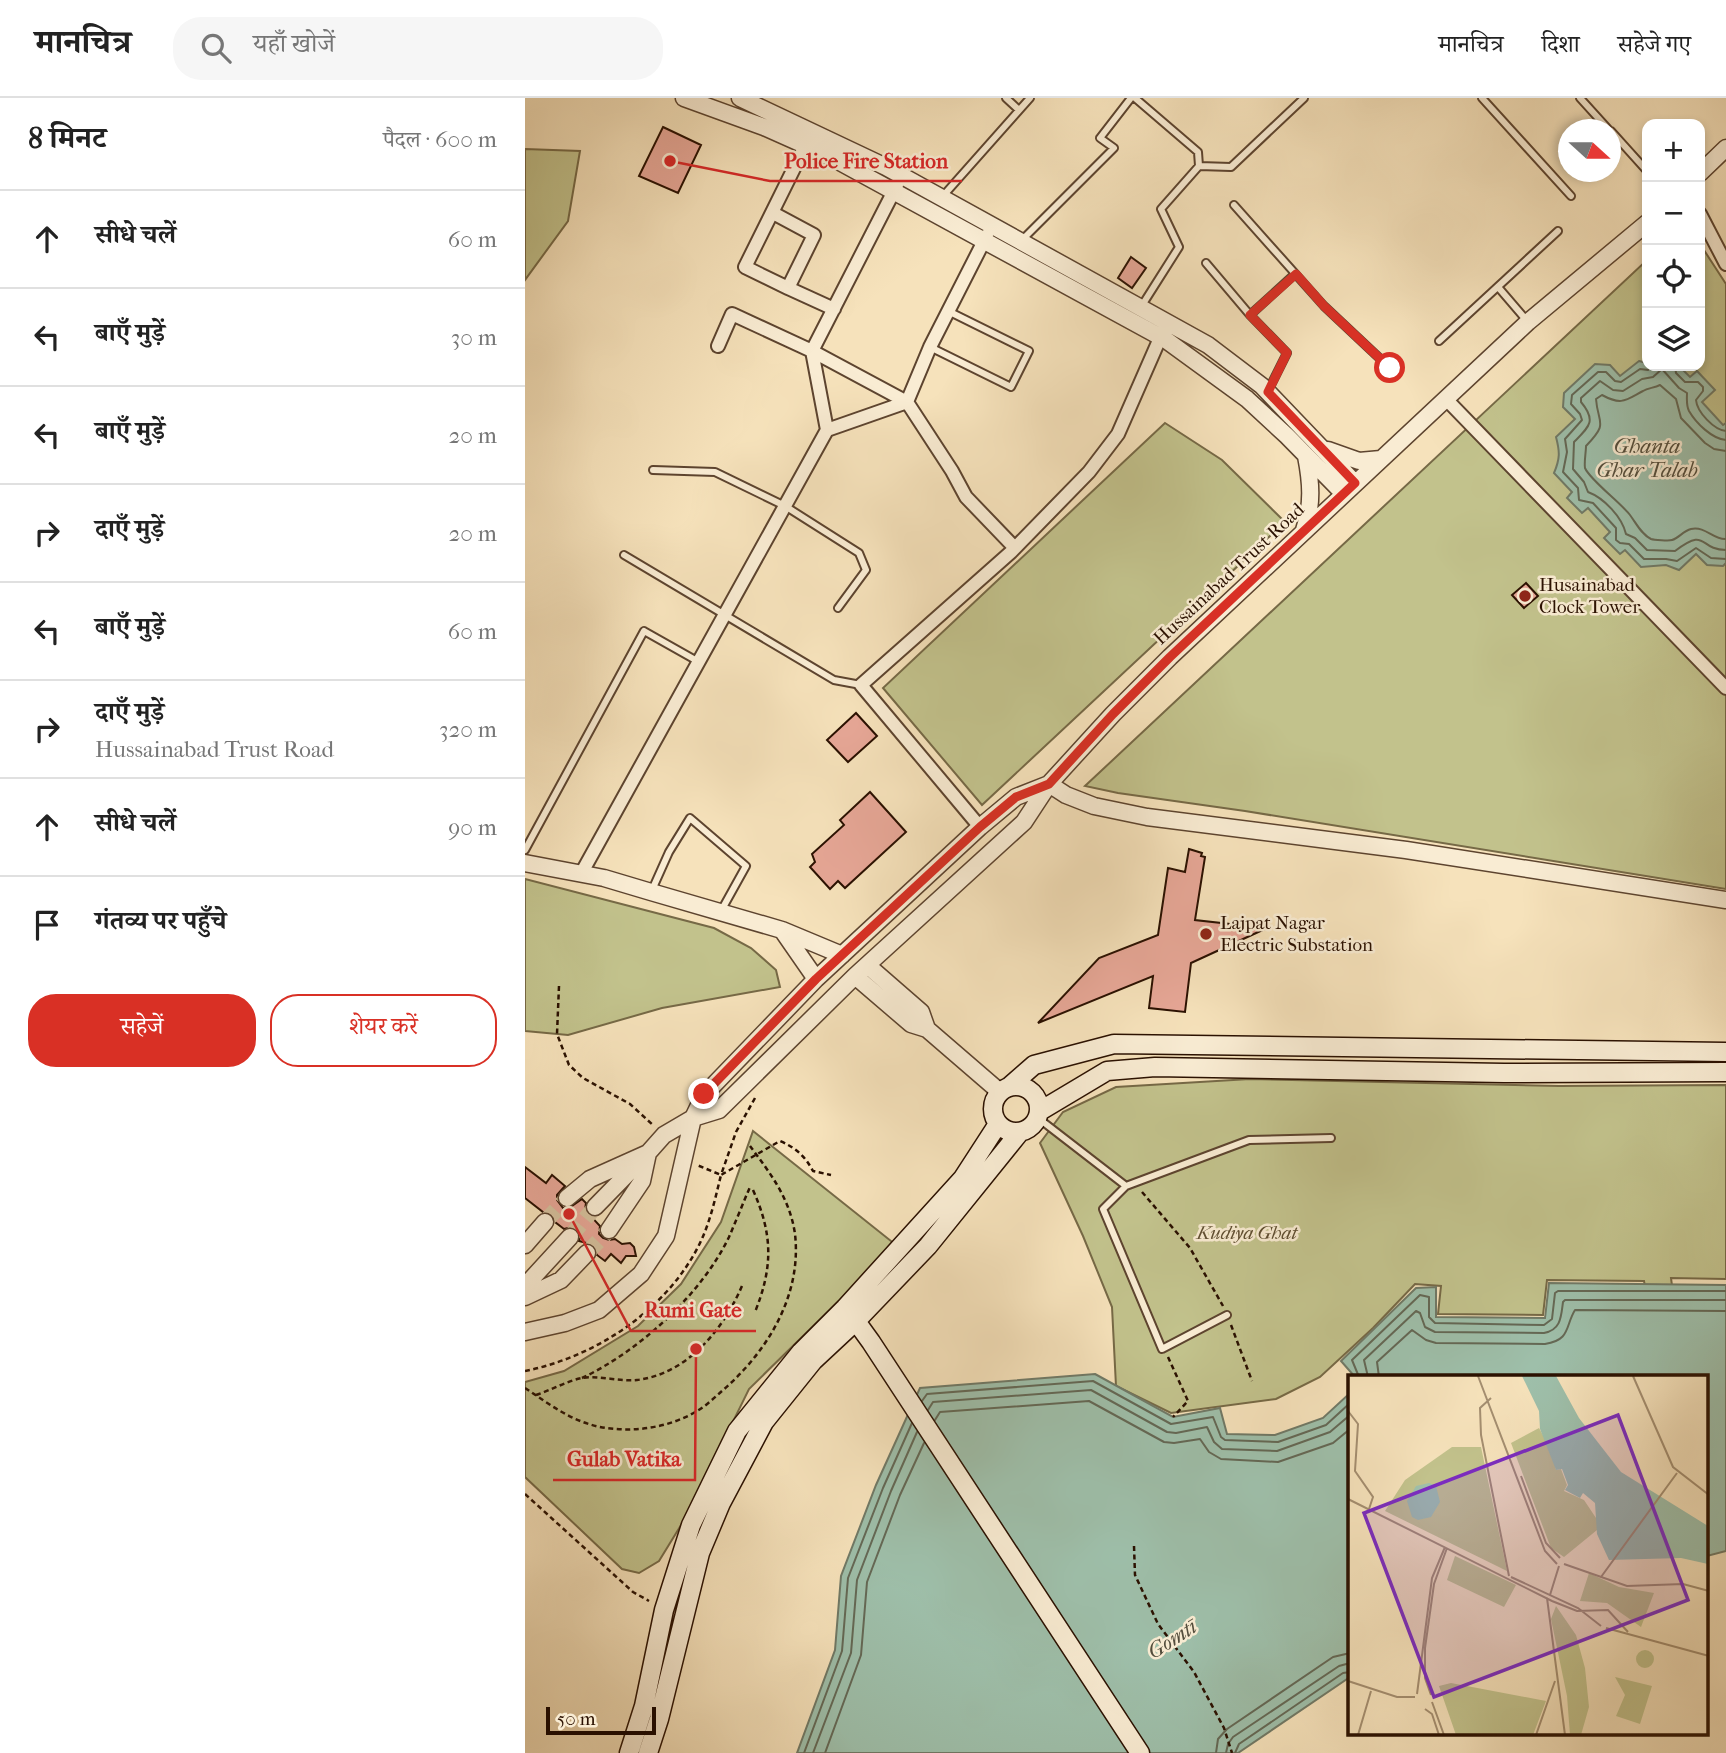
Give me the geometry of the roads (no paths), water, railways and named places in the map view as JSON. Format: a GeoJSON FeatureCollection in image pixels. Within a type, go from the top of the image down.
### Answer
{"type":"FeatureCollection","features":[{"type":"Feature","properties":{"kind":"main road"},"geometry":{"type":"LineString","coordinates":[[1726,1052],[1114,1044],[1034,1065],[1005,1089],[994,1101],[993,1109],[998,1124],[1004,1129],[1020,1132],[1027,1130],[1039,1115],[1107,1071],[1155,1067],[1504,1073],[1726,1072]]}},
{"type":"Feature","properties":{"kind":"main road"},"geometry":{"type":"LineString","coordinates":[[1005,1089],[1025,1087],[1031,1091],[1036,1096],[1039,1115]]}},
{"type":"Feature","properties":{"kind":"main road"},"geometry":{"type":"LineString","coordinates":[[648,1753],[700,1553],[721,1503],[765,1422],[963,1178],[998,1124]]}},
{"type":"Feature","properties":{"kind":"main road"},"geometry":{"type":"LineString","coordinates":[[629,1753],[644,1706],[663,1615],[691,1525],[737,1431],[801,1352],[851,1314],[928,1246],[1020,1132]]}},
{"type":"Feature","properties":{"kind":"main road"},"geometry":{"type":"LineString","coordinates":[[851,1314],[1140,1753]]}},
{"type":"Feature","properties":{"kind":"street"},"geometry":{"type":"LineString","coordinates":[[684,98],[764,127],[809,138],[902,176],[1021,242],[1164,330],[1208,345],[1268,392],[1320,445],[1350,489]]}},
{"type":"Feature","properties":{"kind":"street"},"geometry":{"type":"LineString","coordinates":[[740,98],[894,192],[984,242],[1137,315]]}},
{"type":"Feature","properties":{"kind":"street"},"geometry":{"type":"LineString","coordinates":[[809,138],[745,267],[834,309]]}},
{"type":"Feature","properties":{"kind":"street"},"geometry":{"type":"LineString","coordinates":[[1705,168],[1726,148]]}},
{"type":"Feature","properties":{"kind":"street"},"geometry":{"type":"LineString","coordinates":[[581,874],[827,430],[813,351],[902,176]]}},
{"type":"Feature","properties":{"kind":"street"},"geometry":{"type":"LineString","coordinates":[[772,213],[814,235],[788,288]]}},
{"type":"Feature","properties":{"kind":"street"},"geometry":{"type":"LineString","coordinates":[[1705,224],[1726,264]]}},
{"type":"Feature","properties":{"kind":"street"},"geometry":{"type":"LineString","coordinates":[[827,430],[907,402],[930,347],[992,226]]}},
{"type":"Feature","properties":{"kind":"street","name":"Hussainabad Trust Road"},"geometry":{"type":"LineString","coordinates":[[693,1118],[704,1094],[816,979],[980,827],[1016,797],[1049,784],[1170,657],[1528,321],[1642,227]]}},
{"type":"Feature","properties":{"kind":"street"},"geometry":{"type":"LineString","coordinates":[[717,346],[732,314],[813,351],[907,402],[952,471],[965,497],[1015,548]]}},
{"type":"Feature","properties":{"kind":"street"},"geometry":{"type":"LineString","coordinates":[[1164,330],[1247,399],[1306,456],[1350,489]]}},
{"type":"Feature","properties":{"kind":"street"},"geometry":{"type":"LineString","coordinates":[[980,827],[861,685],[1015,548],[1089,471],[1118,434],[1164,330]]}},
{"type":"Feature","properties":{"kind":"street"},"geometry":{"type":"LineString","coordinates":[[1446,399],[1726,688]]}},
{"type":"Feature","properties":{"kind":"street"},"geometry":{"type":"LineString","coordinates":[[1320,445],[1336,454],[1359,461],[1381,459]]}},
{"type":"Feature","properties":{"kind":"street"},"geometry":{"type":"LineString","coordinates":[[1304,532],[1312,495],[1306,456]]}},
{"type":"Feature","properties":{"kind":"street"},"geometry":{"type":"LineString","coordinates":[[595,1207],[664,1135],[693,1118],[719,1110],[861,970],[1024,822],[1049,784],[1066,795],[1094,806],[1147,817],[1406,850],[1726,900]]}},
{"type":"Feature","properties":{"kind":"street"},"geometry":{"type":"LineString","coordinates":[[525,863],[651,891],[782,930],[842,955]]}},
{"type":"Feature","properties":{"kind":"street"},"geometry":{"type":"LineString","coordinates":[[782,930],[816,979]]}},
{"type":"Feature","properties":{"kind":"street"},"geometry":{"type":"LineString","coordinates":[[861,970],[911,1024],[927,1029],[1005,1089]]}},
{"type":"Feature","properties":{"kind":"street"},"geometry":{"type":"LineString","coordinates":[[525,1332],[565,1323],[599,1310],[641,1274],[666,1236],[693,1118]]}},
{"type":"Feature","properties":{"kind":"street"},"geometry":{"type":"LineString","coordinates":[[567,1198],[590,1180],[648,1153]]}},
{"type":"Feature","properties":{"kind":"street"},"geometry":{"type":"LineString","coordinates":[[609,1230],[642,1181],[648,1153]]}},
{"type":"Feature","properties":{"kind":"street"},"geometry":{"type":"LineString","coordinates":[[525,1245],[545,1222]]}},
{"type":"Feature","properties":{"kind":"street"},"geometry":{"type":"LineString","coordinates":[[525,1286],[570,1237]]}},
{"type":"Feature","properties":{"kind":"street"},"geometry":{"type":"LineString","coordinates":[[525,1297],[561,1280],[587,1253]]}},
{"type":"Feature","properties":{"kind":"street"},"geometry":{"type":"LineString","coordinates":[[663,1615],[681,1624]]}},
{"type":"Feature","properties":{"kind":"lane"},"geometry":{"type":"LineString","coordinates":[[1006,98],[1019,110]]}},
{"type":"Feature","properties":{"kind":"lane"},"geometry":{"type":"LineString","coordinates":[[941,197],[1030,98]]}},
{"type":"Feature","properties":{"kind":"lane"},"geometry":{"type":"LineString","coordinates":[[1021,242],[1114,148],[1101,138],[1133,98],[1198,152],[1199,166],[1161,209],[1179,247],[1137,315]]}},
{"type":"Feature","properties":{"kind":"lane"},"geometry":{"type":"LineString","coordinates":[[1199,166],[1231,167],[1304,98]]}},
{"type":"Feature","properties":{"kind":"lane"},"geometry":{"type":"LineString","coordinates":[[1580,98],[1600,119]]}},
{"type":"Feature","properties":{"kind":"lane"},"geometry":{"type":"LineString","coordinates":[[1484,99],[1571,197]]}},
{"type":"Feature","properties":{"kind":"lane"},"geometry":{"type":"LineString","coordinates":[[1621,142],[1642,165]]}},
{"type":"Feature","properties":{"kind":"lane"},"geometry":{"type":"LineString","coordinates":[[1234,205],[1324,306],[1390,368]]}},
{"type":"Feature","properties":{"kind":"lane"},"geometry":{"type":"LineString","coordinates":[[1439,341],[1558,231]]}},
{"type":"Feature","properties":{"kind":"lane"},"geometry":{"type":"LineString","coordinates":[[1206,263],[1287,353],[1268,392]]}},
{"type":"Feature","properties":{"kind":"lane"},"geometry":{"type":"LineString","coordinates":[[1250,315],[1296,274]]}},
{"type":"Feature","properties":{"kind":"lane"},"geometry":{"type":"LineString","coordinates":[[1498,286],[1528,321]]}},
{"type":"Feature","properties":{"kind":"lane"},"geometry":{"type":"LineString","coordinates":[[930,347],[1011,387],[1028,351],[948,311]]}},
{"type":"Feature","properties":{"kind":"lane"},"geometry":{"type":"LineString","coordinates":[[653,470],[715,472],[785,506],[859,553],[866,570],[838,608]]}},
{"type":"Feature","properties":{"kind":"lane"},"geometry":{"type":"LineString","coordinates":[[624,555],[834,680],[861,685]]}},
{"type":"Feature","properties":{"kind":"lane"},"geometry":{"type":"LineString","coordinates":[[525,850],[644,631],[698,662]]}},
{"type":"Feature","properties":{"kind":"lane"},"geometry":{"type":"LineString","coordinates":[[651,891],[689,818],[746,866],[720,912]]}},
{"type":"Feature","properties":{"kind":"lane"},"geometry":{"type":"LineString","coordinates":[[1039,1115],[1126,1186]]}},
{"type":"Feature","properties":{"kind":"lane"},"geometry":{"type":"LineString","coordinates":[[1227,1315],[1162,1349],[1103,1209],[1133,1182],[1249,1140],[1331,1138]]}},
{"type":"Feature","properties":{"kind":"water","name":"Ghanta Ghar Talab"},"geometry":{"type":"Polygon","coordinates":[[[1639,361],[1642,362],[1642,371],[1684,371],[1690,377],[1697,371],[1715,390],[1702,402],[1723,425],[1726,423],[1726,563],[1723,566],[1707,565],[1696,554],[1679,570],[1666,565],[1641,567],[1625,550],[1620,554],[1604,538],[1610,532],[1588,508],[1582,513],[1567,498],[1572,492],[1554,473],[1559,455],[1556,437],[1575,419],[1563,407],[1564,393],[1595,364],[1610,365],[1620,376],[1639,361]]]}},
{"type":"Feature","properties":{"kind":"water"},"geometry":{"type":"Polygon","coordinates":[[[1549,1283],[1726,1285],[1726,1551],[1709,1555],[1709,1375],[1353,1375],[1341,1361],[1416,1288],[1436,1287],[1436,1317],[1545,1318],[1549,1283]]]}},
{"type":"Feature","properties":{"kind":"water","name":"Gomtī"},"geometry":{"type":"Polygon","coordinates":[[[1095,1374],[1173,1417],[1220,1408],[1227,1434],[1275,1435],[1323,1418],[1348,1395],[1348,1678],[1238,1753],[797,1753],[835,1650],[841,1576],[876,1485],[920,1388],[1095,1374]]]}},
{"type":"Feature","properties":{"kind":"tunnel"},"geometry":{"type":"LineString","coordinates":[[545,1222],[567,1198]]}},
{"type":"Feature","properties":{"kind":"tunnel"},"geometry":{"type":"LineString","coordinates":[[570,1237],[595,1207]]}},
{"type":"Feature","properties":{"kind":"tunnel"},"geometry":{"type":"LineString","coordinates":[[587,1253],[609,1230]]}},
{"type":"Feature","properties":{"kind":"place","name":"Police Fire Station"},"geometry":{"type":"Point","coordinates":[670,161]}},
{"type":"Feature","properties":{"kind":"place","name":"Husainabad Clock Tower"},"geometry":{"type":"Point","coordinates":[1525,596]}},
{"type":"Feature","properties":{"kind":"place","name":"Lajpat Nagar Electric Substation"},"geometry":{"type":"Point","coordinates":[1206,934]}},
{"type":"Feature","properties":{"kind":"place","name":"Rumi Gate"},"geometry":{"type":"Point","coordinates":[569,1214]}},
{"type":"Feature","properties":{"kind":"place","name":"Gulab Vatika"},"geometry":{"type":"Point","coordinates":[696,1349]}},
{"type":"Feature","properties":{"kind":"park label","name":"Kudiya Ghat"},"geometry":{"type":"Point","coordinates":[1247,1233]}}]}
